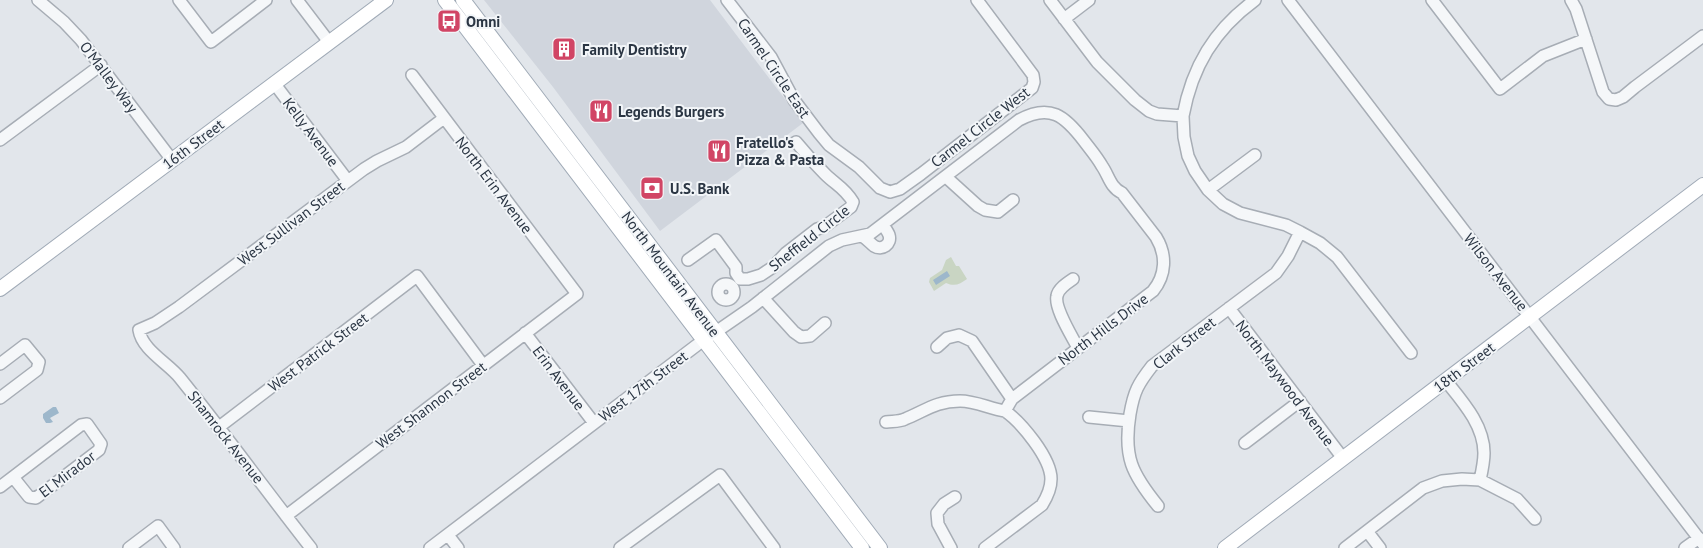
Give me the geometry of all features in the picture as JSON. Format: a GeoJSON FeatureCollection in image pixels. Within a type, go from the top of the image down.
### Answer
{"type":"FeatureCollection","features":[{"type":"Feature","properties":{"kind":"main road","name":"16th Street"},"geometry":{"type":"LineString","coordinates":[[0,290],[386,0]]}},
{"type":"Feature","properties":{"kind":"main road","name":"North Mountain Avenue"},"geometry":{"type":"LineString","coordinates":[[445,0],[578,161]]}},
{"type":"Feature","properties":{"kind":"main road","name":"North Mountain Avenue"},"geometry":{"type":"LineString","coordinates":[[463,0],[578,161],[709,336],[862,548]]}},
{"type":"Feature","properties":{"kind":"main road","name":"18th Street"},"geometry":{"type":"LineString","coordinates":[[1224,548],[1703,185]]}},
{"type":"Feature","properties":{"kind":"main road","name":"North Mountain Avenue"},"geometry":{"type":"LineString","coordinates":[[709,336],[880,548]]}},
{"type":"Feature","properties":{"kind":"street","name":"O'Malley Way"},"geometry":{"type":"LineString","coordinates":[[38,0],[82,40],[172,160]]}},
{"type":"Feature","properties":{"kind":"street"},"geometry":{"type":"LineString","coordinates":[[179,0],[211,42],[266,0]]}},
{"type":"Feature","properties":{"kind":"street"},"geometry":{"type":"LineString","coordinates":[[297,0],[329,42]]}},
{"type":"Feature","properties":{"kind":"street","name":"Carmel Circle East"},"geometry":{"type":"LineString","coordinates":[[727,0],[771,58],[794,100],[819,133],[830,145],[859,167],[880,188],[890,192]]}},
{"type":"Feature","properties":{"kind":"street","name":"Carmel Circle West"},"geometry":{"type":"LineString","coordinates":[[890,192],[900,189],[921,174],[1032,88],[1034,82],[1033,75],[977,0]]}},
{"type":"Feature","properties":{"kind":"street"},"geometry":{"type":"LineString","coordinates":[[1050,0],[1097,62],[1135,100],[1157,114],[1183,116]]}},
{"type":"Feature","properties":{"kind":"street"},"geometry":{"type":"LineString","coordinates":[[1064,19],[1089,0]]}},
{"type":"Feature","properties":{"kind":"street"},"geometry":{"type":"LineString","coordinates":[[1255,0],[1219,32],[1194,74],[1183,116],[1188,156],[1195,171],[1208,190],[1224,204],[1240,213],[1286,225],[1320,243],[1337,257],[1410,353]]}},
{"type":"Feature","properties":{"kind":"street","name":"Wilson Avenue"},"geometry":{"type":"LineString","coordinates":[[1288,0],[1701,541]]}},
{"type":"Feature","properties":{"kind":"street"},"geometry":{"type":"LineString","coordinates":[[1432,0],[1500,89],[1543,56],[1586,39]]}},
{"type":"Feature","properties":{"kind":"street"},"geometry":{"type":"LineString","coordinates":[[1570,0],[1576,9],[1603,92],[1609,99],[1623,98],[1703,36]]}},
{"type":"Feature","properties":{"kind":"street"},"geometry":{"type":"LineString","coordinates":[[0,140],[101,66]]}},
{"type":"Feature","properties":{"kind":"street","name":"North Erin Avenue"},"geometry":{"type":"LineString","coordinates":[[412,75],[577,294]]}},
{"type":"Feature","properties":{"kind":"street","name":"Kelly Avenue"},"geometry":{"type":"LineString","coordinates":[[274,83],[348,181]]}},
{"type":"Feature","properties":{"kind":"street","name":"North Hills Drive"},"geometry":{"type":"LineString","coordinates":[[908,206],[1019,120],[1034,114],[1056,114],[1066,120],[1096,157],[1112,185],[1126,197],[1156,237],[1163,250],[1163,273],[1153,291],[1012,399],[1005,411]]}},
{"type":"Feature","properties":{"kind":"street","name":"West Sullivan Street"},"geometry":{"type":"LineString","coordinates":[[139,330],[179,307],[348,181],[377,161],[406,147],[444,118]]}},
{"type":"Feature","properties":{"kind":"street","name":"Sheffield Circle"},"geometry":{"type":"LineString","coordinates":[[736,283],[761,275],[773,267],[786,252],[817,229],[824,227],[852,207],[853,202],[849,194],[827,176],[796,142]]}},
{"type":"Feature","properties":{"kind":"street"},"geometry":{"type":"LineString","coordinates":[[1208,190],[1255,155]]}},
{"type":"Feature","properties":{"kind":"street"},"geometry":{"type":"LineString","coordinates":[[946,177],[985,210],[998,212],[1012,200]]}},
{"type":"Feature","properties":{"kind":"street","name":"West 17th Street"},"geometry":{"type":"LineString","coordinates":[[430,548],[709,336],[763,298],[829,246],[842,240],[870,234],[908,206]]}},
{"type":"Feature","properties":{"kind":"street"},"geometry":{"type":"LineString","coordinates":[[862,236],[875,247],[881,248],[886,246],[890,236],[883,225]]}},
{"type":"Feature","properties":{"kind":"street","name":"Clark Street"},"geometry":{"type":"LineString","coordinates":[[1158,506],[1143,488],[1130,459],[1126,442],[1132,403],[1138,383],[1152,366],[1276,273],[1288,256],[1300,232]]}},
{"type":"Feature","properties":{"kind":"street"},"geometry":{"type":"LineString","coordinates":[[688,260],[716,240],[736,267],[735,292],[729,300],[739,316]]}},
{"type":"Feature","properties":{"kind":"street","name":"West Patrick Street"},"geometry":{"type":"LineString","coordinates":[[219,427],[417,276],[483,365]]}},
{"type":"Feature","properties":{"kind":"street"},"geometry":{"type":"LineString","coordinates":[[1073,279],[1061,288],[1057,295],[1056,305],[1078,348]]}},
{"type":"Feature","properties":{"kind":"street","name":"West Shannon Street"},"geometry":{"type":"LineString","coordinates":[[286,516],[577,294]]}},
{"type":"Feature","properties":{"kind":"street"},"geometry":{"type":"LineString","coordinates":[[763,298],[794,332],[801,337],[810,336],[825,323]]}},
{"type":"Feature","properties":{"kind":"street","name":"North Maywood Avenue"},"geometry":{"type":"LineString","coordinates":[[1228,308],[1342,457]]}},
{"type":"Feature","properties":{"kind":"street","name":"Shamrock Avenue"},"geometry":{"type":"LineString","coordinates":[[139,330],[140,337],[145,344],[178,375],[311,548]]}},
{"type":"Feature","properties":{"kind":"street","name":"Erin Avenue"},"geometry":{"type":"LineString","coordinates":[[526,333],[594,423]]}},
{"type":"Feature","properties":{"kind":"street"},"geometry":{"type":"LineString","coordinates":[[937,347],[947,338],[959,335],[972,341],[1012,399]]}},
{"type":"Feature","properties":{"kind":"street"},"geometry":{"type":"LineString","coordinates":[[0,364],[25,345],[39,362],[37,370],[0,398]]}},
{"type":"Feature","properties":{"kind":"street"},"geometry":{"type":"LineString","coordinates":[[1446,381],[1473,416],[1481,435],[1484,452],[1480,480]]}},
{"type":"Feature","properties":{"kind":"street"},"geometry":{"type":"LineString","coordinates":[[886,422],[904,420],[930,406],[960,401],[977,403],[1005,411],[1012,416],[1043,456],[1051,479],[1042,505],[985,548]]}},
{"type":"Feature","properties":{"kind":"street"},"geometry":{"type":"LineString","coordinates":[[1245,443],[1300,401]]}},
{"type":"Feature","properties":{"kind":"street"},"geometry":{"type":"LineString","coordinates":[[1089,416],[1129,421]]}},
{"type":"Feature","properties":{"kind":"street","name":"El Mirador"},"geometry":{"type":"LineString","coordinates":[[0,487],[13,477],[81,425],[87,424],[101,444],[100,450],[36,498],[29,497],[13,477]]}},
{"type":"Feature","properties":{"kind":"street"},"geometry":{"type":"LineString","coordinates":[[625,546],[720,475],[774,548]]}},
{"type":"Feature","properties":{"kind":"street"},"geometry":{"type":"LineString","coordinates":[[1345,548],[1423,488],[1442,481],[1480,480],[1495,486],[1517,499],[1535,519]]}},
{"type":"Feature","properties":{"kind":"street"},"geometry":{"type":"LineString","coordinates":[[951,548],[938,524],[937,513],[944,504],[955,497]]}},
{"type":"Feature","properties":{"kind":"street"},"geometry":{"type":"LineString","coordinates":[[129,548],[158,526],[174,548]]}},
{"type":"Feature","properties":{"kind":"street"},"geometry":{"type":"LineString","coordinates":[[1367,531],[1380,548]]}},
{"type":"Feature","properties":{"kind":"street"},"geometry":{"type":"LineString","coordinates":[[448,535],[458,548]]}},
{"type":"Feature","properties":{"kind":"street"},"geometry":{"type":"LineString","coordinates":[[1685,548],[1701,541]]}},
{"type":"Feature","properties":{"kind":"shaded area"},"geometry":{"type":"Polygon","coordinates":[[[484,0],[710,0],[803,123],[660,231],[553,87],[484,0]]]}},
{"type":"Feature","properties":{"kind":"green space"},"geometry":{"type":"Polygon","coordinates":[[[951,257],[967,279],[952,285],[946,283],[934,291],[929,282],[930,278],[942,270],[946,260],[951,257]]]}},
{"type":"Feature","properties":{"kind":"water"},"geometry":{"type":"Polygon","coordinates":[[[947,271],[950,276],[936,285],[933,280],[947,271]]]}},
{"type":"Feature","properties":{"kind":"water"},"geometry":{"type":"Polygon","coordinates":[[[56,407],[59,413],[50,418],[53,422],[46,423],[43,414],[56,407]]]}},
{"type":"Feature","properties":{"kind":"place","name":"Omni"},"geometry":{"type":"Point","coordinates":[449,21]}},
{"type":"Feature","properties":{"kind":"place","name":"Family Dentistry"},"geometry":{"type":"Point","coordinates":[564,49]}},
{"type":"Feature","properties":{"kind":"place","name":"Legends Burgers"},"geometry":{"type":"Point","coordinates":[601,111]}},
{"type":"Feature","properties":{"kind":"place","name":"Fratello's Pizza & Pasta"},"geometry":{"type":"Point","coordinates":[719,151]}},
{"type":"Feature","properties":{"kind":"place","name":"U.S. Bank"},"geometry":{"type":"Point","coordinates":[652,188]}}]}
